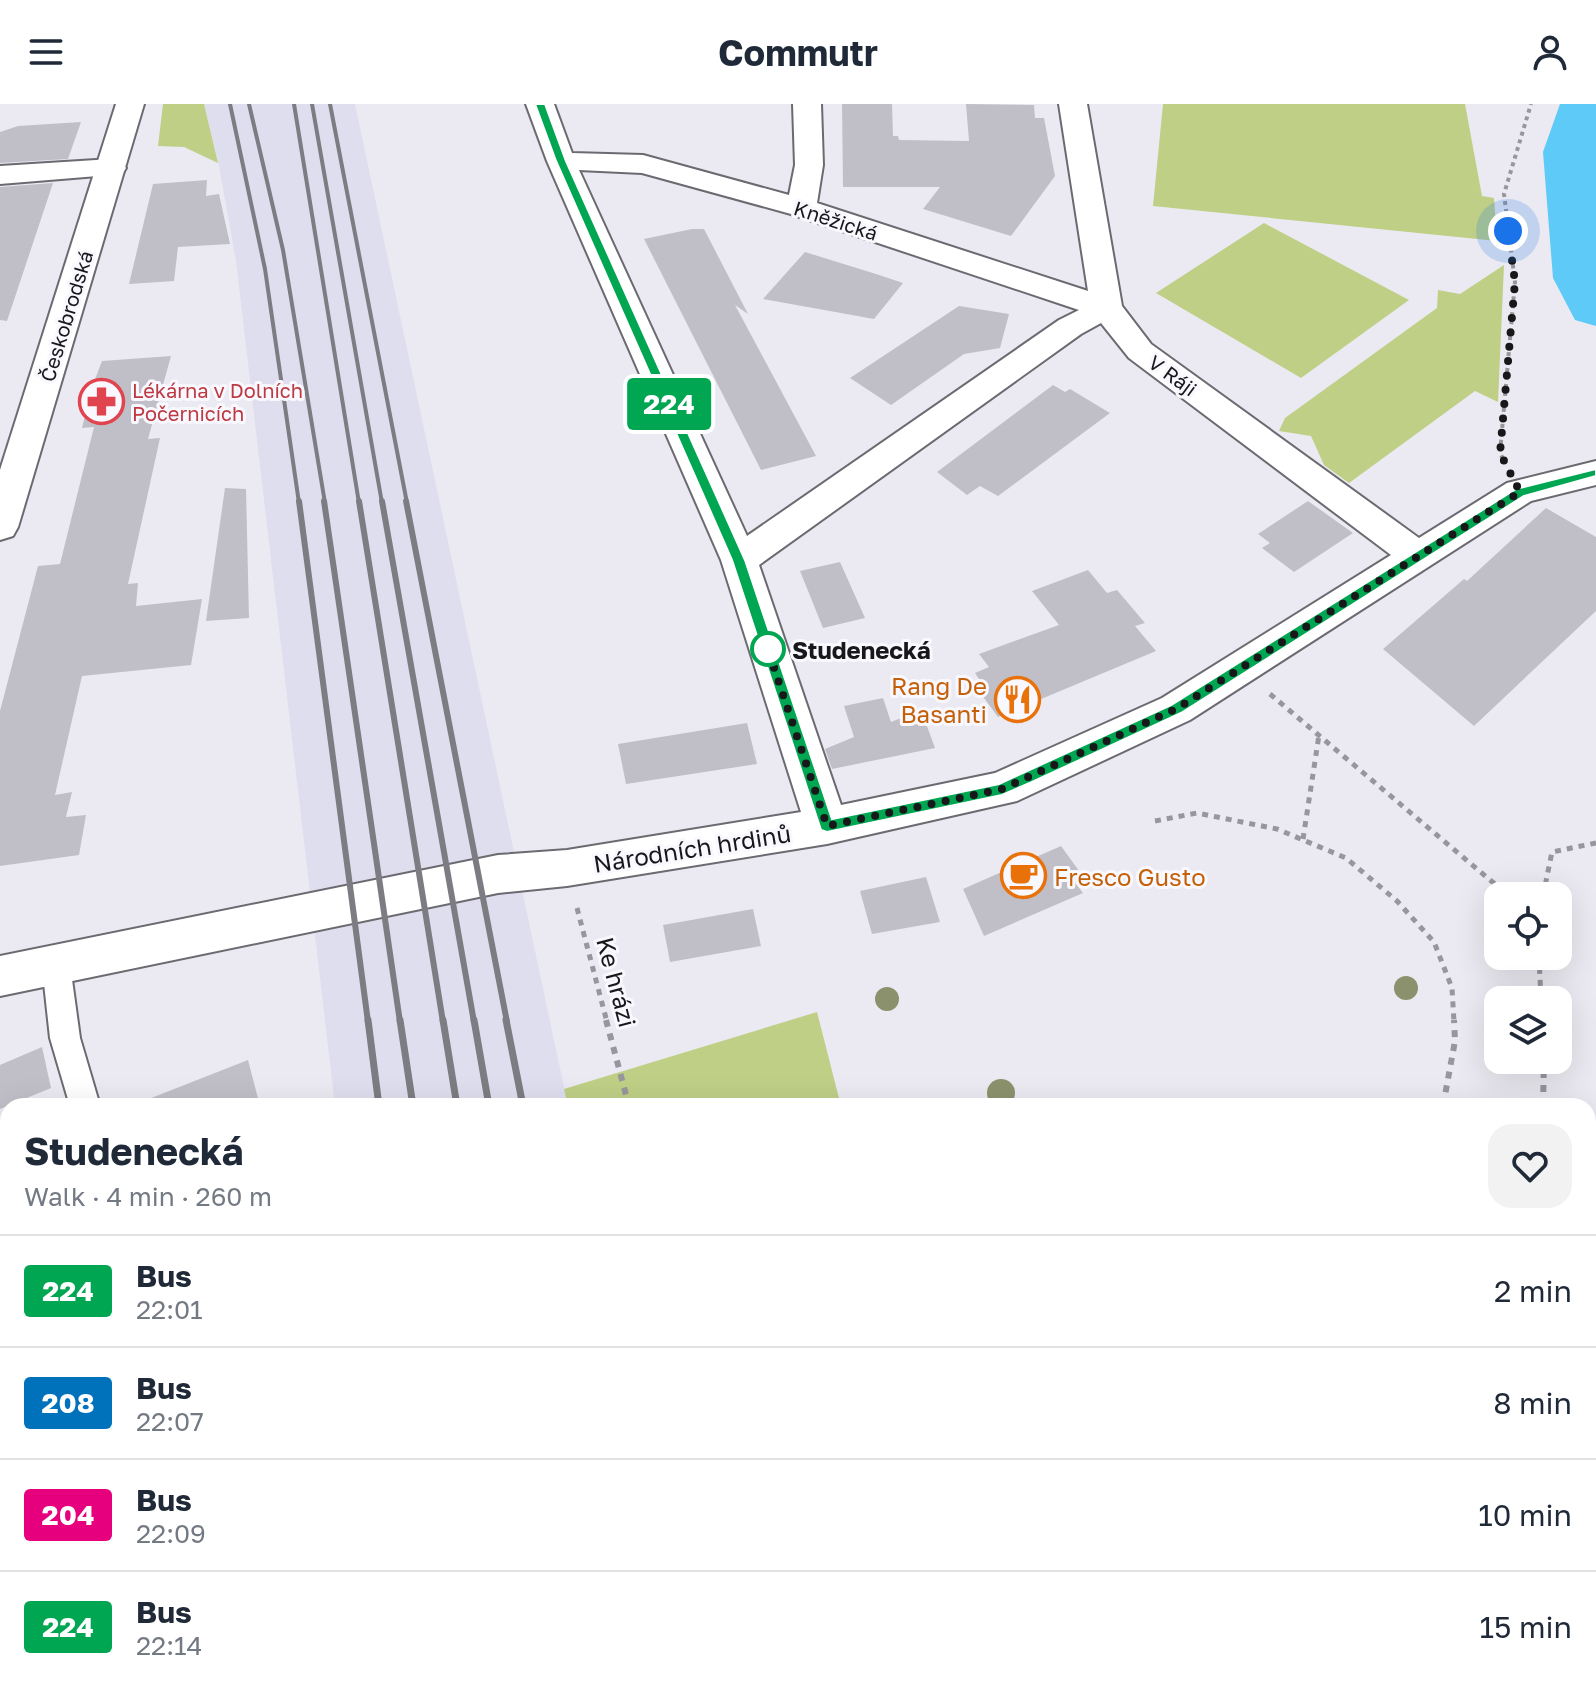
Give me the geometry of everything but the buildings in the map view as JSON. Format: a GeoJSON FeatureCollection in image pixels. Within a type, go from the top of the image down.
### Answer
{"type":"FeatureCollection","features":[{"type":"Feature","properties":{"kind":"street","name":"Českobrodská"},"geometry":{"type":"LineString","coordinates":[[0,527],[11,460],[112,168],[130,104]]}},
{"type":"Feature","properties":{"kind":"street"},"geometry":{"type":"LineString","coordinates":[[540,104],[561,161],[739,560],[827,826]]}},
{"type":"Feature","properties":{"kind":"street"},"geometry":{"type":"LineString","coordinates":[[801,208],[809,165],[807,104]]}},
{"type":"Feature","properties":{"kind":"street","name":"V Ráji"},"geometry":{"type":"LineString","coordinates":[[1073,104],[1106,308],[1140,351],[1416,555]]}},
{"type":"Feature","properties":{"kind":"street","name":"Kněžická"},"geometry":{"type":"LineString","coordinates":[[561,161],[643,164],[801,208],[1106,308]]}},
{"type":"Feature","properties":{"kind":"street"},"geometry":{"type":"LineString","coordinates":[[0,175],[112,168]]}},
{"type":"Feature","properties":{"kind":"street"},"geometry":{"type":"LineString","coordinates":[[739,560],[1070,327],[1106,308]]}},
{"type":"Feature","properties":{"kind":"street","name":"Národních hrdinů"},"geometry":{"type":"LineString","coordinates":[[0,976],[498,874],[567,868],[827,826],[1002,789],[1176,709],[1520,492],[1596,473]]}},
{"type":"Feature","properties":{"kind":"lane"},"geometry":{"type":"LineString","coordinates":[[56,965],[65,1038],[83,1098]]}},
{"type":"Feature","properties":{"kind":"path"},"geometry":{"type":"LineString","coordinates":[[1520,492],[1500,453],[1515,282],[1504,194],[1531,104]]}},
{"type":"Feature","properties":{"kind":"path"},"geometry":{"type":"LineString","coordinates":[[1238,669],[1320,734],[1493,882]]}},
{"type":"Feature","properties":{"kind":"path"},"geometry":{"type":"LineString","coordinates":[[1303,840],[1320,734]]}},
{"type":"Feature","properties":{"kind":"path"},"geometry":{"type":"LineString","coordinates":[[1155,821],[1197,813],[1277,829],[1346,858],[1397,901],[1434,942],[1452,988],[1455,1041],[1444,1098]]}},
{"type":"Feature","properties":{"kind":"path"},"geometry":{"type":"LineString","coordinates":[[1546,882],[1552,852],[1596,843]]}},
{"type":"Feature","properties":{"kind":"path","name":"Ke hrázi"},"geometry":{"type":"LineString","coordinates":[[567,868],[627,1098]]}},
{"type":"Feature","properties":{"kind":"path"},"geometry":{"type":"LineString","coordinates":[[1543,1098],[1544,1074]]}},
{"type":"Feature","properties":{"kind":"shaded area"},"geometry":{"type":"Polygon","coordinates":[[[204,104],[355,104],[566,1098],[334,1098],[236,261],[204,104]]]}},
{"type":"Feature","properties":{"kind":"green space"},"geometry":{"type":"Polygon","coordinates":[[[163,104],[204,104],[218,163],[184,147],[158,146],[163,104]]]}},
{"type":"Feature","properties":{"kind":"green space"},"geometry":{"type":"Polygon","coordinates":[[[1163,104],[1465,104],[1482,196],[1494,198],[1497,241],[1153,206],[1163,104]]]}},
{"type":"Feature","properties":{"kind":"green space"},"geometry":{"type":"Polygon","coordinates":[[[1264,223],[1409,300],[1301,378],[1156,293],[1264,223]]]}},
{"type":"Feature","properties":{"kind":"green space"},"geometry":{"type":"Polygon","coordinates":[[[1504,265],[1498,402],[1475,391],[1349,483],[1324,465],[1311,436],[1279,431],[1285,418],[1437,308],[1438,290],[1460,294],[1504,265]]]}},
{"type":"Feature","properties":{"kind":"green space"},"geometry":{"type":"Polygon","coordinates":[[[817,1012],[839,1098],[566,1098],[564,1089],[817,1012]]]}},
{"type":"Feature","properties":{"kind":"waterway"},"geometry":{"type":"LineString","coordinates":[[1586,104],[1570,152],[1583,278],[1596,307]]}},
{"type":"Feature","properties":{"kind":"railway"},"geometry":{"type":"LineString","coordinates":[[230,104],[265,269],[299,503]]}},
{"type":"Feature","properties":{"kind":"railway"},"geometry":{"type":"LineString","coordinates":[[249,104],[283,250],[325,503]]}},
{"type":"Feature","properties":{"kind":"railway"},"geometry":{"type":"LineString","coordinates":[[294,104],[359,503]]}},
{"type":"Feature","properties":{"kind":"railway"},"geometry":{"type":"LineString","coordinates":[[312,104],[382,503]]}},
{"type":"Feature","properties":{"kind":"railway"},"geometry":{"type":"LineString","coordinates":[[330,104],[407,503]]}},
{"type":"Feature","properties":{"kind":"railway"},"geometry":{"type":"LineString","coordinates":[[299,501],[368,1022]]}},
{"type":"Feature","properties":{"kind":"railway"},"geometry":{"type":"LineString","coordinates":[[324,501],[400,1022]]}},
{"type":"Feature","properties":{"kind":"railway"},"geometry":{"type":"LineString","coordinates":[[359,501],[443,1022]]}},
{"type":"Feature","properties":{"kind":"railway"},"geometry":{"type":"LineString","coordinates":[[382,501],[474,1022]]}},
{"type":"Feature","properties":{"kind":"railway"},"geometry":{"type":"LineString","coordinates":[[406,501],[507,1022]]}},
{"type":"Feature","properties":{"kind":"railway"},"geometry":{"type":"LineString","coordinates":[[368,1020],[378,1098]]}},
{"type":"Feature","properties":{"kind":"railway"},"geometry":{"type":"LineString","coordinates":[[400,1020],[412,1098]]}},
{"type":"Feature","properties":{"kind":"railway"},"geometry":{"type":"LineString","coordinates":[[443,1020],[456,1098]]}},
{"type":"Feature","properties":{"kind":"railway"},"geometry":{"type":"LineString","coordinates":[[474,1020],[488,1098]]}},
{"type":"Feature","properties":{"kind":"railway"},"geometry":{"type":"LineString","coordinates":[[506,1020],[521,1098]]}},
{"type":"Feature","properties":{"kind":"bus line","name":"224"},"geometry":{"type":"LineString","coordinates":[[540,104],[561,161],[739,560],[827,826],[1002,789],[1027,778],[1176,709],[1520,492],[1596,473]]}},
{"type":"Feature","properties":{"kind":"place","name":"Lékárna v Dolních Počernicích"},"geometry":{"type":"Point","coordinates":[101,402]}},
{"type":"Feature","properties":{"kind":"place","name":"Studenecká"},"geometry":{"type":"Point","coordinates":[768,649]}},
{"type":"Feature","properties":{"kind":"place","name":"Rang De Basanti"},"geometry":{"type":"Point","coordinates":[1018,699]}},
{"type":"Feature","properties":{"kind":"place","name":"Fresco Gusto"},"geometry":{"type":"Point","coordinates":[1023,876]}},
{"type":"Feature","properties":{"kind":"route"},"geometry":{"type":"LineString","coordinates":[[768,649],[764,638],[827,826],[1002,789],[1176,709],[1520,492],[1500,453],[1515,282],[1508,231]]}}]}
